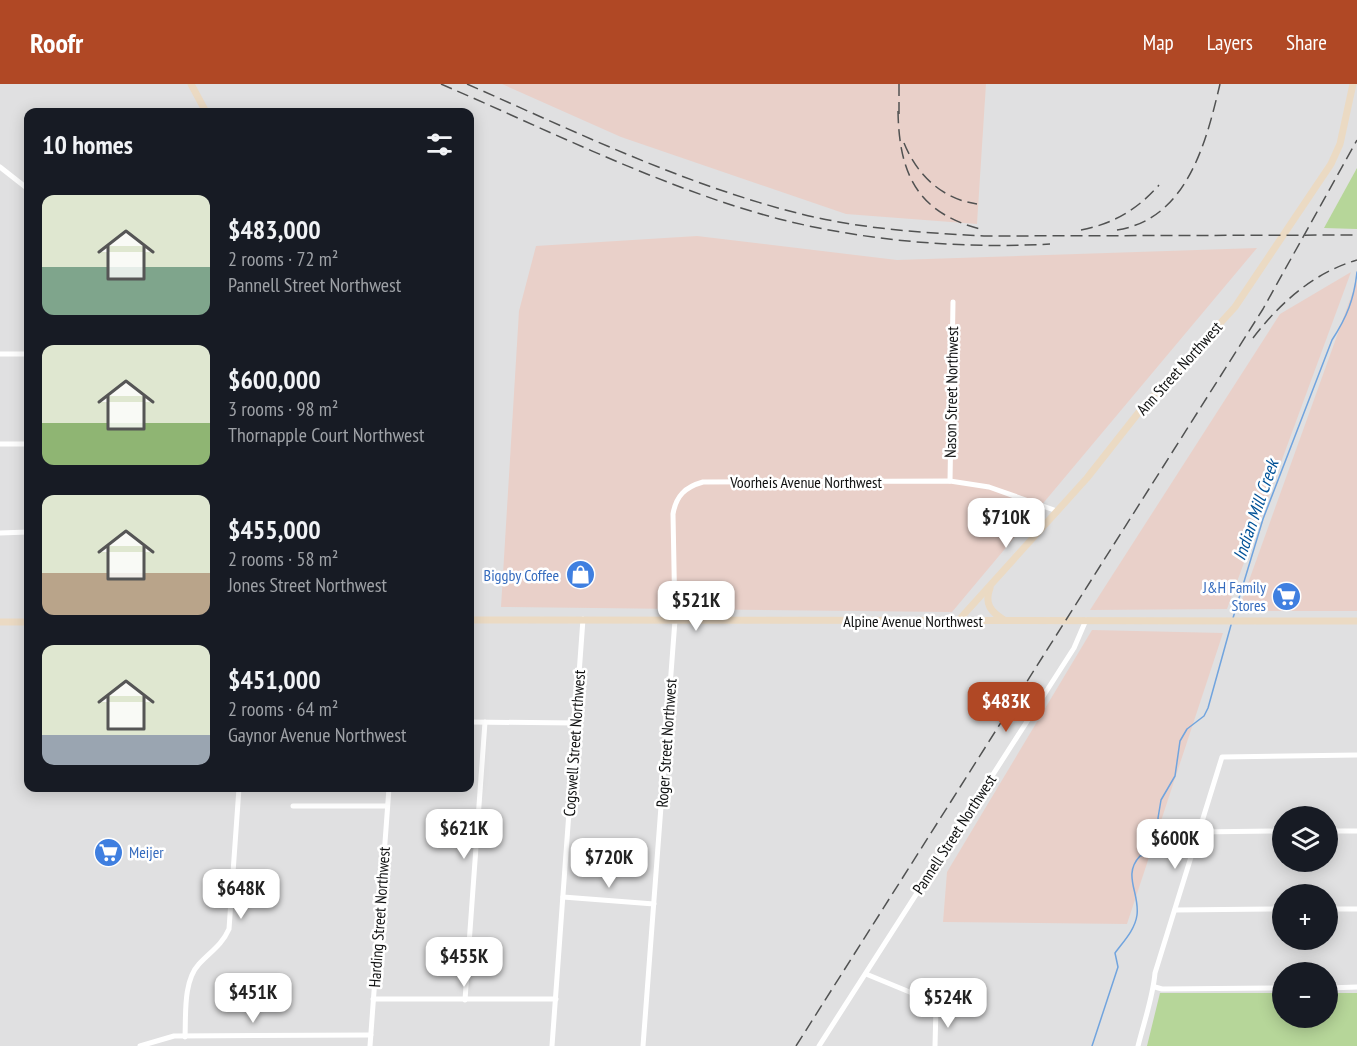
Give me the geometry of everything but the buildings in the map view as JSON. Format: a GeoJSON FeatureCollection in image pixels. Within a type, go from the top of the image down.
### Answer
{"type":"FeatureCollection","features":[{"type":"Feature","properties":{"kind":"main road"},"geometry":{"type":"LineString","coordinates":[[191,84],[204,108]]}},
{"type":"Feature","properties":{"kind":"main road","name":"Ann Street Northwest"},"geometry":{"type":"LineString","coordinates":[[957,622],[1057,511],[1139,412],[1250,288],[1331,164],[1340,144],[1353,84]]}},
{"type":"Feature","properties":{"kind":"main road"},"geometry":{"type":"LineString","coordinates":[[993,581],[988,593],[988,604],[993,613],[1006,621]]}},
{"type":"Feature","properties":{"kind":"main road","name":"Alpine Avenue Northwest"},"geometry":{"type":"LineString","coordinates":[[474,620],[1357,621]]}},
{"type":"Feature","properties":{"kind":"main road"},"geometry":{"type":"LineString","coordinates":[[0,622],[24,622]]}},
{"type":"Feature","properties":{"kind":"street"},"geometry":{"type":"LineString","coordinates":[[0,167],[24,186]]}},
{"type":"Feature","properties":{"kind":"street","name":"Nason Street Northwest"},"geometry":{"type":"LineString","coordinates":[[950,481],[953,302]]}},
{"type":"Feature","properties":{"kind":"street"},"geometry":{"type":"LineString","coordinates":[[0,354],[24,354]]}},
{"type":"Feature","properties":{"kind":"street"},"geometry":{"type":"LineString","coordinates":[[0,444],[24,444]]}},
{"type":"Feature","properties":{"kind":"street","name":"Voorheis Avenue Northwest"},"geometry":{"type":"LineString","coordinates":[[675,620],[673,514],[675,502],[690,486],[703,482],[950,481],[989,487],[1057,511]]}},
{"type":"Feature","properties":{"kind":"street"},"geometry":{"type":"LineString","coordinates":[[0,532],[24,532]]}},
{"type":"Feature","properties":{"kind":"street","name":"Cogswell Street Northwest"},"geometry":{"type":"LineString","coordinates":[[552,1046],[583,619]]}},
{"type":"Feature","properties":{"kind":"street","name":"Roger Street Northwest"},"geometry":{"type":"LineString","coordinates":[[643,1046],[675,620]]}},
{"type":"Feature","properties":{"kind":"street","name":"Pannell Street Northwest"},"geometry":{"type":"LineString","coordinates":[[819,1046],[1074,648],[1086,620]]}},
{"type":"Feature","properties":{"kind":"street"},"geometry":{"type":"LineString","coordinates":[[474,722],[576,723]]}},
{"type":"Feature","properties":{"kind":"street"},"geometry":{"type":"LineString","coordinates":[[465,999],[485,722]]}},
{"type":"Feature","properties":{"kind":"street"},"geometry":{"type":"LineString","coordinates":[[1138,1046],[1150,995],[1155,987],[1155,973],[1222,757],[1357,755]]}},
{"type":"Feature","properties":{"kind":"street"},"geometry":{"type":"LineString","coordinates":[[184,1037],[188,990],[194,971],[219,946],[228,929],[239,792]]}},
{"type":"Feature","properties":{"kind":"street","name":"Harding Street Northwest"},"geometry":{"type":"LineString","coordinates":[[370,1046],[389,792]]}},
{"type":"Feature","properties":{"kind":"street"},"geometry":{"type":"LineString","coordinates":[[293,806],[387,806]]}},
{"type":"Feature","properties":{"kind":"street"},"geometry":{"type":"LineString","coordinates":[[1199,832],[1272,831]]}},
{"type":"Feature","properties":{"kind":"street"},"geometry":{"type":"LineString","coordinates":[[1338,831],[1357,831]]}},
{"type":"Feature","properties":{"kind":"street"},"geometry":{"type":"LineString","coordinates":[[563,897],[654,904]]}},
{"type":"Feature","properties":{"kind":"street"},"geometry":{"type":"LineString","coordinates":[[1175,910],[1272,909]]}},
{"type":"Feature","properties":{"kind":"street"},"geometry":{"type":"LineString","coordinates":[[1338,909],[1357,909]]}},
{"type":"Feature","properties":{"kind":"street"},"geometry":{"type":"LineString","coordinates":[[866,974],[930,1000],[937,1010],[935,1046]]}},
{"type":"Feature","properties":{"kind":"street"},"geometry":{"type":"LineString","coordinates":[[1155,987],[1162,989],[1272,988]]}},
{"type":"Feature","properties":{"kind":"street"},"geometry":{"type":"LineString","coordinates":[[1338,988],[1357,987]]}},
{"type":"Feature","properties":{"kind":"street"},"geometry":{"type":"LineString","coordinates":[[373,999],[555,999]]}},
{"type":"Feature","properties":{"kind":"street"},"geometry":{"type":"LineString","coordinates":[[140,1046],[156,1040],[184,1037],[371,1035]]}},
{"type":"Feature","properties":{"kind":"shaded area"},"geometry":{"type":"Polygon","coordinates":[[[502,84],[986,84],[977,224],[846,214],[621,137],[502,84]]]}},
{"type":"Feature","properties":{"kind":"shaded area"},"geometry":{"type":"Polygon","coordinates":[[[697,236],[897,260],[1257,248],[952,612],[501,607],[519,311],[536,246],[697,236]]]}},
{"type":"Feature","properties":{"kind":"shaded area"},"geometry":{"type":"Polygon","coordinates":[[[1351,272],[1227,609],[1090,610],[1280,314],[1351,272]]]}},
{"type":"Feature","properties":{"kind":"shaded area"},"geometry":{"type":"Polygon","coordinates":[[[1357,280],[1357,611],[1238,611],[1357,280]]]}},
{"type":"Feature","properties":{"kind":"shaded area"},"geometry":{"type":"Polygon","coordinates":[[[1092,630],[1223,633],[1127,924],[943,922],[947,872],[1092,630]]]}},
{"type":"Feature","properties":{"kind":"green space"},"geometry":{"type":"Polygon","coordinates":[[[1357,168],[1357,229],[1324,228],[1357,168]]]}},
{"type":"Feature","properties":{"kind":"green space"},"geometry":{"type":"Polygon","coordinates":[[[1160,993],[1272,993],[1272,1028],[1338,1028],[1338,993],[1357,993],[1357,1046],[1147,1046],[1160,993]]]}},
{"type":"Feature","properties":{"kind":"waterway","name":"Indian Mill Creek"},"geometry":{"type":"LineString","coordinates":[[1233,618],[1263,519],[1332,340],[1349,307],[1357,272]]}},
{"type":"Feature","properties":{"kind":"waterway","name":"Indian Mill Creek"},"geometry":{"type":"LineString","coordinates":[[1092,1046],[1118,967],[1115,953],[1128,936],[1136,920],[1137,907],[1132,870],[1140,856],[1155,853],[1161,845],[1158,818],[1161,800],[1175,776],[1180,741],[1187,729],[1204,716],[1208,708],[1231,625]]}},
{"type":"Feature","properties":{"kind":"railway"},"geometry":{"type":"LineString","coordinates":[[441,84],[693,192],[779,219],[846,233],[914,242],[982,245],[1050,244]]}},
{"type":"Feature","properties":{"kind":"railway"},"geometry":{"type":"LineString","coordinates":[[467,84],[590,139],[715,188],[801,214],[870,227],[986,236],[1357,235]]}},
{"type":"Feature","properties":{"kind":"railway"},"geometry":{"type":"LineString","coordinates":[[899,84],[899,120]]}},
{"type":"Feature","properties":{"kind":"railway"},"geometry":{"type":"LineString","coordinates":[[1117,230],[1141,223],[1161,211],[1177,195],[1200,153],[1220,84]]}},
{"type":"Feature","properties":{"kind":"railway"},"geometry":{"type":"LineString","coordinates":[[898,111],[903,154],[908,173],[917,188],[928,202],[943,214],[961,223],[984,230]]}},
{"type":"Feature","properties":{"kind":"railway"},"geometry":{"type":"LineString","coordinates":[[796,1046],[1263,309],[1357,140]]}},
{"type":"Feature","properties":{"kind":"railway"},"geometry":{"type":"LineString","coordinates":[[904,143],[909,155],[932,184],[953,197],[977,204]]}},
{"type":"Feature","properties":{"kind":"railway"},"geometry":{"type":"LineString","coordinates":[[1081,230],[1104,224],[1124,214],[1159,185]]}},
{"type":"Feature","properties":{"kind":"railway"},"geometry":{"type":"LineString","coordinates":[[1253,338],[1286,301],[1312,281],[1357,260]]}},
{"type":"Feature","properties":{"kind":"place","name":"Biggby Coffee"},"geometry":{"type":"Point","coordinates":[580,575]}},
{"type":"Feature","properties":{"kind":"place","name":"J&H Family Stores"},"geometry":{"type":"Point","coordinates":[1287,596]}},
{"type":"Feature","properties":{"kind":"place","name":"Meijer"},"geometry":{"type":"Point","coordinates":[108,852]}}]}
